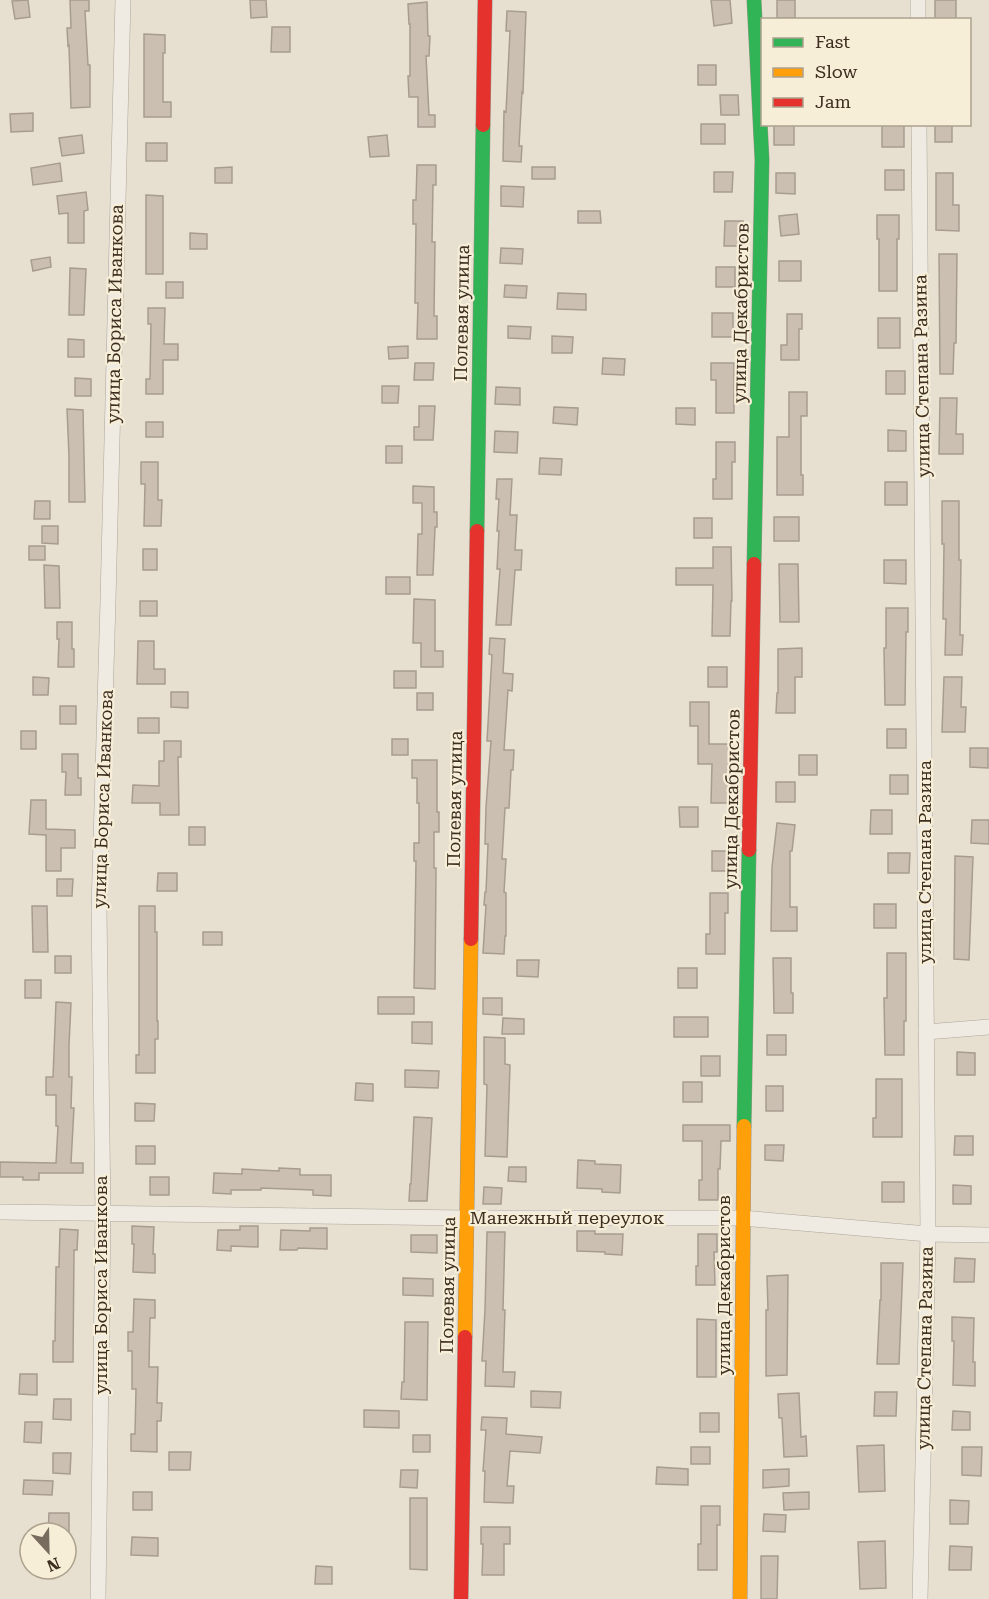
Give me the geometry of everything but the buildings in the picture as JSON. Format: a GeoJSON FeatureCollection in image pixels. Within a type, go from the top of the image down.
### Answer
{"type":"FeatureCollection","features":[{"type":"Feature","properties":{"kind":"street","name":"улица Бориса Иванкова"},"geometry":{"type":"LineString","coordinates":[[98,1599],[103,1213],[99,909],[123,0]]}},
{"type":"Feature","properties":{"kind":"street","name":"Полевая улица"},"geometry":{"type":"LineString","coordinates":[[461,1599],[485,0]]}},
{"type":"Feature","properties":{"kind":"street","name":"улица Декабристов"},"geometry":{"type":"LineString","coordinates":[[740,1599],[742,1218],[762,160],[754,0]]}},
{"type":"Feature","properties":{"kind":"street"},"geometry":{"type":"LineString","coordinates":[[918,0],[918,18]]}},
{"type":"Feature","properties":{"kind":"street","name":"улица Степана Разина"},"geometry":{"type":"LineString","coordinates":[[919,126],[928,1234],[920,1599]]}},
{"type":"Feature","properties":{"kind":"street"},"geometry":{"type":"LineString","coordinates":[[926,1032],[989,1027]]}},
{"type":"Feature","properties":{"kind":"street","name":"Манежный переулок"},"geometry":{"type":"LineString","coordinates":[[0,1212],[467,1218],[742,1218],[928,1234],[989,1235]]}},
{"type":"Feature","properties":{"kind":"traffic: fast"},"geometry":{"type":"LineString","coordinates":[[754,0],[762,160],[754,564]]}},
{"type":"Feature","properties":{"kind":"traffic: fast"},"geometry":{"type":"LineString","coordinates":[[477,531],[483,125]]}},
{"type":"Feature","properties":{"kind":"traffic: fast"},"geometry":{"type":"LineString","coordinates":[[744,1126],[749,850]]}},
{"type":"Feature","properties":{"kind":"traffic: slow"},"geometry":{"type":"LineString","coordinates":[[465,1337],[471,939]]}},
{"type":"Feature","properties":{"kind":"traffic: slow"},"geometry":{"type":"LineString","coordinates":[[740,1599],[744,1126]]}},
{"type":"Feature","properties":{"kind":"traffic: jam"},"geometry":{"type":"LineString","coordinates":[[483,125],[485,0]]}},
{"type":"Feature","properties":{"kind":"traffic: jam"},"geometry":{"type":"LineString","coordinates":[[471,939],[477,531]]}},
{"type":"Feature","properties":{"kind":"traffic: jam"},"geometry":{"type":"LineString","coordinates":[[749,850],[754,564]]}},
{"type":"Feature","properties":{"kind":"traffic: jam"},"geometry":{"type":"LineString","coordinates":[[461,1599],[465,1337]]}}]}
